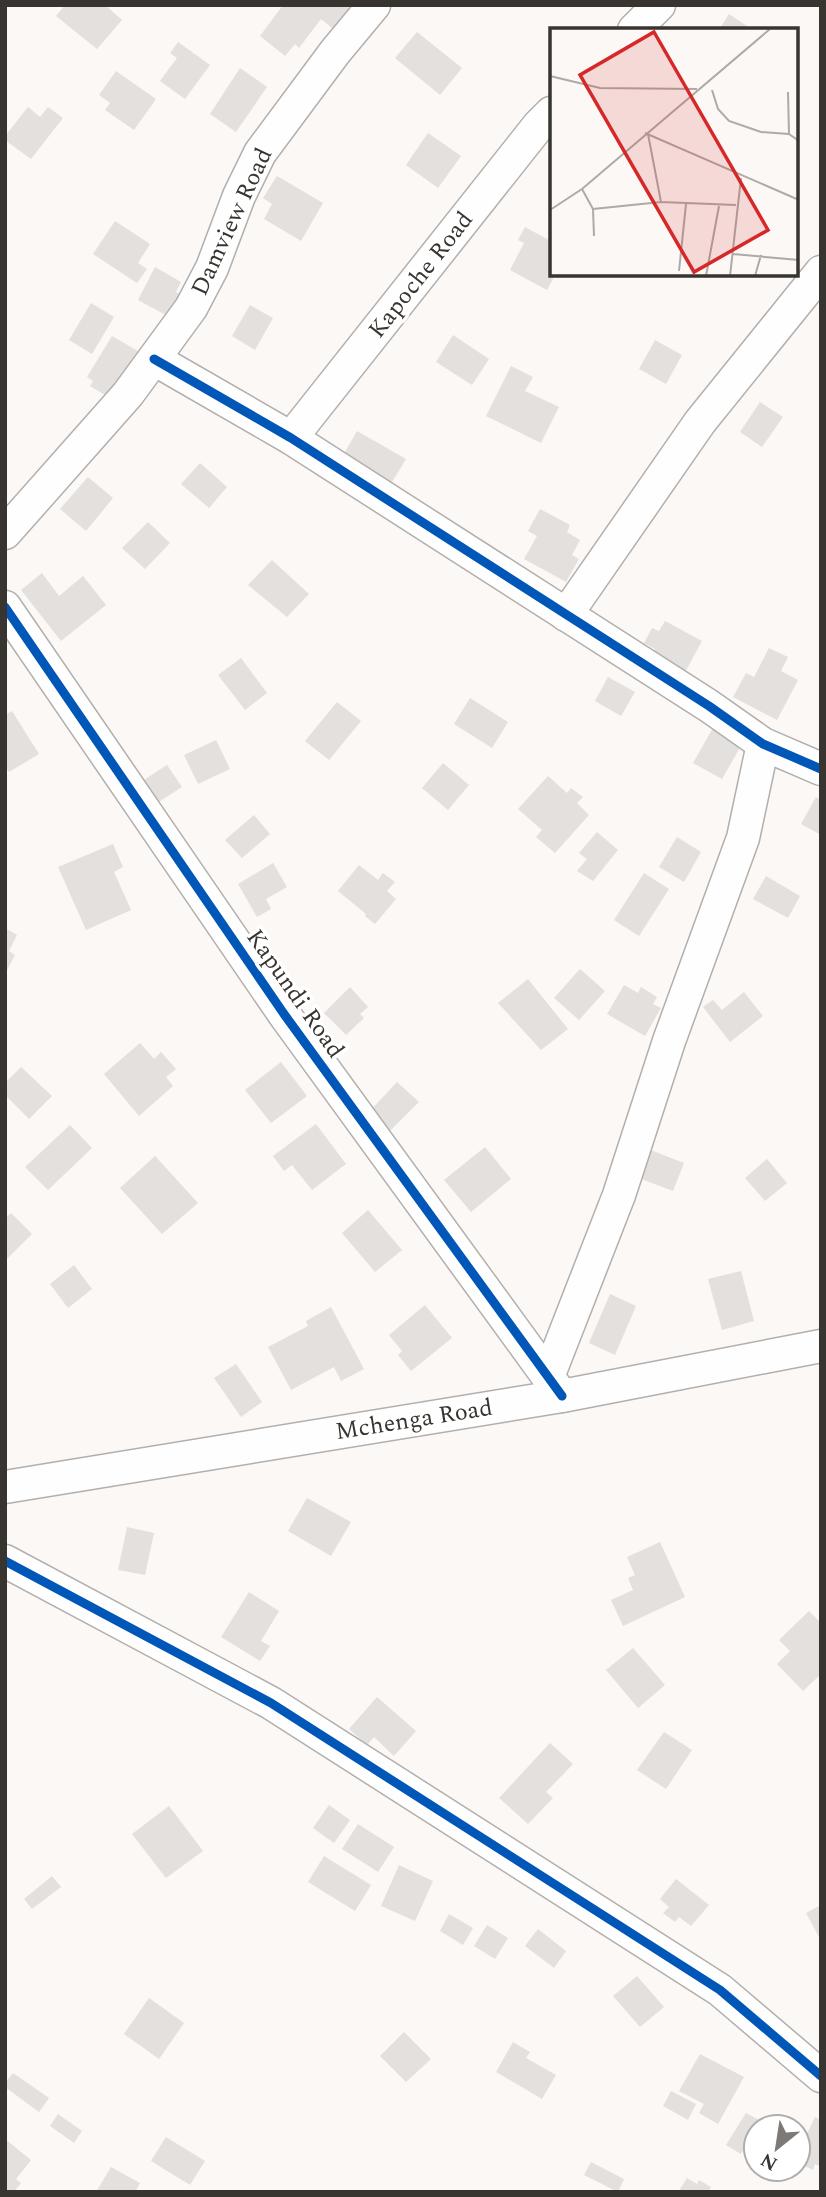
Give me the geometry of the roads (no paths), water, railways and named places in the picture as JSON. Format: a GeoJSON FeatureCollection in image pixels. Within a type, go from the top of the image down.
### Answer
{"type":"FeatureCollection","features":[{"type":"Feature","properties":{"kind":"street","name":"Damview Road"},"geometry":{"type":"LineString","coordinates":[[5,533],[128,394],[191,308],[212,268],[239,196],[260,153],[335,52],[374,5]]}},
{"type":"Feature","properties":{"kind":"street"},"geometry":{"type":"LineString","coordinates":[[636,28],[659,5]]}},
{"type":"Feature","properties":{"kind":"street","name":"Kapoche Road"},"geometry":{"type":"LineString","coordinates":[[291,439],[550,114]]}},
{"type":"Feature","properties":{"kind":"street"},"geometry":{"type":"LineString","coordinates":[[566,615],[700,422],[821,272]]}},
{"type":"Feature","properties":{"kind":"street"},"geometry":{"type":"LineString","coordinates":[[154,359],[291,439],[709,706],[762,744],[821,769]]}},
{"type":"Feature","properties":{"kind":"street","name":"Kapundi Road"},"geometry":{"type":"LineString","coordinates":[[5,607],[285,1014],[555,1387]]}},
{"type":"Feature","properties":{"kind":"street"},"geometry":{"type":"LineString","coordinates":[[555,1387],[669,1041],[743,838],[762,744]]}},
{"type":"Feature","properties":{"kind":"street","name":"Mchenga Road"},"geometry":{"type":"LineString","coordinates":[[5,1487],[555,1387],[821,1346]]}},
{"type":"Feature","properties":{"kind":"street"},"geometry":{"type":"LineString","coordinates":[[5,1561],[271,1703],[719,1990],[821,2076]]}}]}
